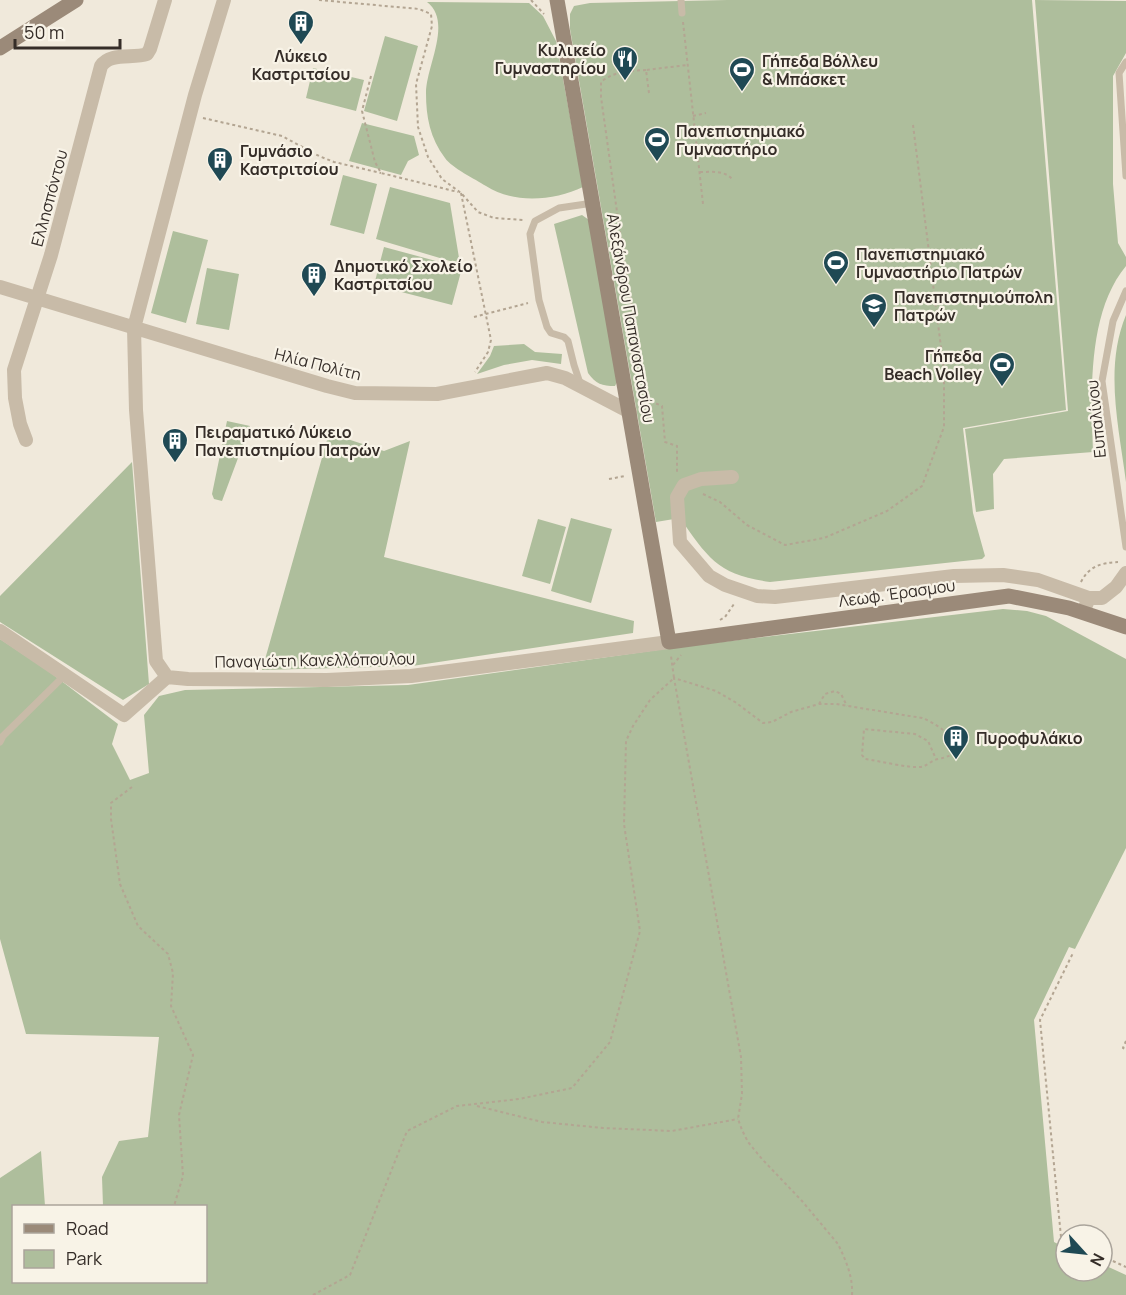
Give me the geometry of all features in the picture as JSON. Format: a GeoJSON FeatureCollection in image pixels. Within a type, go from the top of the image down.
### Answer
{"type":"FeatureCollection","features":[{"type":"Feature","properties":{"kind":"street"},"geometry":{"type":"LineString","coordinates":[[0,48],[76,0]]}},
{"type":"Feature","properties":{"kind":"street","name":"Ελλησπόντου"},"geometry":{"type":"LineString","coordinates":[[26,440],[20,424],[13,387],[14,376],[20,347],[38,299],[101,66],[105,60],[110,58],[147,54],[165,0]]}},
{"type":"Feature","properties":{"kind":"street"},"geometry":{"type":"LineString","coordinates":[[0,631],[124,715],[167,677],[156,661],[136,410],[134,328],[197,87],[224,0]]}},
{"type":"Feature","properties":{"kind":"street","name":"Αλεξάνδρου Παπαναστασίου"},"geometry":{"type":"LineString","coordinates":[[557,0],[669,642]]}},
{"type":"Feature","properties":{"kind":"street","name":"Ηλία Πολίτη"},"geometry":{"type":"LineString","coordinates":[[0,286],[355,393],[437,394],[542,373],[565,378],[630,412]]}},
{"type":"Feature","properties":{"kind":"street"},"geometry":{"type":"LineString","coordinates":[[732,477],[701,479],[681,491],[680,542],[687,553],[709,576],[749,594],[775,597],[966,575],[1019,576],[1038,580],[1083,601],[1102,598],[1116,587],[1122,567]]}},
{"type":"Feature","properties":{"kind":"street","name":"Λεωφ. Έρασμου"},"geometry":{"type":"LineString","coordinates":[[669,642],[1009,596],[1083,601],[1126,627]]}},
{"type":"Feature","properties":{"kind":"street","name":"Παναγιώτη Κανελλόπουλου"},"geometry":{"type":"LineString","coordinates":[[167,677],[327,680],[411,676],[669,642]]}},
{"type":"Feature","properties":{"kind":"lane"},"geometry":{"type":"LineString","coordinates":[[681,0],[682,13]]}},
{"type":"Feature","properties":{"kind":"lane"},"geometry":{"type":"LineString","coordinates":[[1126,62],[1119,73],[1126,176]]}},
{"type":"Feature","properties":{"kind":"lane"},"geometry":{"type":"LineString","coordinates":[[582,388],[568,341],[564,337],[551,333],[547,327],[539,300],[530,234],[535,221],[559,208],[593,203]]}},
{"type":"Feature","properties":{"kind":"lane","name":"Ευπαλίνου"},"geometry":{"type":"LineString","coordinates":[[1126,291],[1113,321],[1102,381],[1126,547]]}},
{"type":"Feature","properties":{"kind":"lane"},"geometry":{"type":"LineString","coordinates":[[0,742],[3,736],[65,675]]}},
{"type":"Feature","properties":{"kind":"path"},"geometry":{"type":"LineString","coordinates":[[319,0],[419,9],[431,14],[432,26],[416,84],[418,127],[428,157],[442,179],[478,212],[494,218],[535,221]]}},
{"type":"Feature","properties":{"kind":"path"},"geometry":{"type":"LineString","coordinates":[[339,0],[345,4]]}},
{"type":"Feature","properties":{"kind":"path"},"geometry":{"type":"LineString","coordinates":[[345,4],[349,0]]}},
{"type":"Feature","properties":{"kind":"path"},"geometry":{"type":"LineString","coordinates":[[531,0],[549,21]]}},
{"type":"Feature","properties":{"kind":"path"},"geometry":{"type":"LineString","coordinates":[[682,13],[703,204]]}},
{"type":"Feature","properties":{"kind":"path"},"geometry":{"type":"LineString","coordinates":[[687,65],[621,72],[608,76],[601,82],[601,97],[623,255],[648,400],[662,406],[665,442],[676,446],[681,491],[720,502],[747,525],[785,545],[824,538],[887,511],[921,486],[944,427],[944,371],[913,125]]}},
{"type":"Feature","properties":{"kind":"path"},"geometry":{"type":"LineString","coordinates":[[646,70],[649,93]]}},
{"type":"Feature","properties":{"kind":"path"},"geometry":{"type":"LineString","coordinates":[[371,76],[362,111],[375,162],[381,173]]}},
{"type":"Feature","properties":{"kind":"path"},"geometry":{"type":"LineString","coordinates":[[693,116],[706,113]]}},
{"type":"Feature","properties":{"kind":"path"},"geometry":{"type":"LineString","coordinates":[[199,117],[282,136],[326,159],[461,194]]}},
{"type":"Feature","properties":{"kind":"path"},"geometry":{"type":"LineString","coordinates":[[700,172],[729,175],[733,180]]}},
{"type":"Feature","properties":{"kind":"path"},"geometry":{"type":"LineString","coordinates":[[461,194],[490,340],[488,352],[472,376]]}},
{"type":"Feature","properties":{"kind":"path"},"geometry":{"type":"LineString","coordinates":[[474,317],[539,300]]}},
{"type":"Feature","properties":{"kind":"path"},"geometry":{"type":"LineString","coordinates":[[944,371],[952,370]]}},
{"type":"Feature","properties":{"kind":"path"},"geometry":{"type":"LineString","coordinates":[[609,479],[631,476]]}},
{"type":"Feature","properties":{"kind":"path"},"geometry":{"type":"LineString","coordinates":[[1083,601],[1087,571],[1103,563],[1122,567]]}},
{"type":"Feature","properties":{"kind":"path"},"geometry":{"type":"LineString","coordinates":[[715,623],[725,616],[736,600],[749,594]]}},
{"type":"Feature","properties":{"kind":"path"},"geometry":{"type":"LineString","coordinates":[[669,642],[741,1057],[742,1094],[738,1119],[748,1142],[838,1244],[852,1278],[852,1295]]}},
{"type":"Feature","properties":{"kind":"path"},"geometry":{"type":"LineString","coordinates":[[674,678],[716,691],[763,723],[772,722],[791,712],[819,704],[913,716],[933,722],[952,737],[956,744],[956,750],[948,758],[936,759],[923,767],[865,759],[861,755],[864,729],[915,734],[928,741],[936,759]]}},
{"type":"Feature","properties":{"kind":"path"},"geometry":{"type":"LineString","coordinates":[[313,1295],[350,1275],[408,1131],[457,1107],[519,1099],[572,1088],[610,1042],[640,931],[624,824],[626,741],[650,700],[674,678]]}},
{"type":"Feature","properties":{"kind":"path"},"geometry":{"type":"LineString","coordinates":[[819,704],[825,694],[835,691],[841,694],[848,706]]}},
{"type":"Feature","properties":{"kind":"path"},"geometry":{"type":"LineString","coordinates":[[132,787],[111,803],[120,884],[138,926],[168,954],[173,973],[171,1006],[193,1055],[179,1115],[183,1176],[174,1205]]}},
{"type":"Feature","properties":{"kind":"path"},"geometry":{"type":"LineString","coordinates":[[1060,1223],[1040,1020],[1073,953]]}},
{"type":"Feature","properties":{"kind":"path"},"geometry":{"type":"LineString","coordinates":[[1126,1041],[1123,1048],[1126,1049]]}},
{"type":"Feature","properties":{"kind":"path"},"geometry":{"type":"LineString","coordinates":[[473,1105],[542,1122],[603,1128],[672,1131],[738,1119]]}},
{"type":"Feature","properties":{"kind":"green space","name":"Πανεπιστημιακό Γυμναστήριο Πατρών"},"geometry":{"type":"Polygon","coordinates":[[[727,0],[1032,0],[1066,410],[963,428],[973,513],[985,556],[982,559],[770,582],[738,575],[716,562],[707,554],[680,518],[656,522],[570,29],[570,14],[574,6],[590,3],[727,0]]]}},
{"type":"Feature","properties":{"kind":"green space"},"geometry":{"type":"Polygon","coordinates":[[[1035,0],[1126,1],[1126,53],[1113,76],[1113,184],[1118,243],[1126,257],[1126,266],[1113,285],[1098,330],[1092,380],[1093,452],[1004,459],[993,474],[994,509],[976,512],[965,429],[1068,411],[1035,0]]]}},
{"type":"Feature","properties":{"kind":"green space"},"geometry":{"type":"Polygon","coordinates":[[[427,2],[529,3],[543,16],[556,41],[583,187],[547,198],[508,196],[464,173],[445,158],[432,135],[427,110],[427,82],[436,45],[438,21],[427,2]]]}},
{"type":"Feature","properties":{"kind":"green space"},"geometry":{"type":"Polygon","coordinates":[[[385,36],[418,46],[397,121],[364,111],[385,36]]]}},
{"type":"Feature","properties":{"kind":"green space"},"geometry":{"type":"Polygon","coordinates":[[[313,68],[364,80],[356,111],[306,98],[313,68]]]}},
{"type":"Feature","properties":{"kind":"green space"},"geometry":{"type":"Polygon","coordinates":[[[362,123],[414,136],[419,155],[408,161],[401,175],[349,161],[362,123]]]}},
{"type":"Feature","properties":{"kind":"green space"},"geometry":{"type":"Polygon","coordinates":[[[343,175],[377,184],[364,234],[330,225],[343,175]]]}},
{"type":"Feature","properties":{"kind":"green space"},"geometry":{"type":"Polygon","coordinates":[[[390,187],[450,203],[460,264],[376,239],[390,187]]]}},
{"type":"Feature","properties":{"kind":"green space"},"geometry":{"type":"Polygon","coordinates":[[[582,215],[589,220],[618,380],[615,386],[600,384],[588,373],[554,224],[582,215]]]}},
{"type":"Feature","properties":{"kind":"green space"},"geometry":{"type":"Polygon","coordinates":[[[173,231],[208,240],[186,323],[151,313],[173,231]]]}},
{"type":"Feature","properties":{"kind":"green space"},"geometry":{"type":"Polygon","coordinates":[[[384,247],[462,268],[452,305],[374,285],[384,247]]]}},
{"type":"Feature","properties":{"kind":"green space"},"geometry":{"type":"Polygon","coordinates":[[[207,268],[239,274],[229,330],[196,324],[207,268]]]}},
{"type":"Feature","properties":{"kind":"green space"},"geometry":{"type":"Polygon","coordinates":[[[1126,315],[1126,482],[1114,377],[1119,335],[1126,315]]]}},
{"type":"Feature","properties":{"kind":"green space"},"geometry":{"type":"Polygon","coordinates":[[[524,344],[535,352],[562,354],[561,364],[532,360],[504,365],[477,374],[494,346],[524,344]]]}},
{"type":"Feature","properties":{"kind":"green space"},"geometry":{"type":"Polygon","coordinates":[[[227,421],[250,426],[222,501],[214,499],[212,494],[227,421]]]}},
{"type":"Feature","properties":{"kind":"green space"},"geometry":{"type":"Polygon","coordinates":[[[329,433],[384,451],[410,441],[384,557],[634,621],[633,633],[412,666],[262,670],[329,433]]]}},
{"type":"Feature","properties":{"kind":"green space"},"geometry":{"type":"Polygon","coordinates":[[[132,462],[149,684],[123,700],[0,622],[0,596],[132,462]]]}},
{"type":"Feature","properties":{"kind":"green space"},"geometry":{"type":"Polygon","coordinates":[[[571,518],[612,529],[591,603],[551,591],[571,518]]]}},
{"type":"Feature","properties":{"kind":"green space"},"geometry":{"type":"Polygon","coordinates":[[[538,519],[566,527],[550,584],[522,576],[538,519]]]}},
{"type":"Feature","properties":{"kind":"green space"},"geometry":{"type":"Polygon","coordinates":[[[1003,609],[1027,611],[1046,616],[1126,659],[1126,848],[1075,949],[1069,947],[1034,1020],[1054,1242],[1054,1283],[1114,1283],[1114,1270],[1126,1275],[1126,1295],[0,1295],[0,1178],[41,1151],[45,1205],[12,1205],[12,1283],[207,1283],[207,1205],[103,1205],[102,1177],[119,1141],[148,1137],[159,1037],[26,1034],[0,939],[0,639],[47,670],[118,724],[112,744],[130,780],[149,773],[144,715],[159,696],[185,690],[408,685],[679,647],[1003,609]]]}},
{"type":"Feature","properties":{"kind":"place","name":"Λύκειο Καστριτσίου"},"geometry":{"type":"Point","coordinates":[301,46]}},
{"type":"Feature","properties":{"kind":"place","name":"Κυλικείο Γυμναστηρίου"},"geometry":{"type":"Point","coordinates":[625,82]}},
{"type":"Feature","properties":{"kind":"place","name":"Γήπεδα Βόλλευ & Μπάσκετ"},"geometry":{"type":"Point","coordinates":[742,93]}},
{"type":"Feature","properties":{"kind":"place","name":"Πανεπιστημιακό Γυμναστήριο"},"geometry":{"type":"Point","coordinates":[657,163]}},
{"type":"Feature","properties":{"kind":"place","name":"Γυμνάσιο Καστριτσίου"},"geometry":{"type":"Point","coordinates":[220,183]}},
{"type":"Feature","properties":{"kind":"place","name":"Πανεπιστημιακό Γυμναστήριο Πατρών"},"geometry":{"type":"Point","coordinates":[836,286]}},
{"type":"Feature","properties":{"kind":"place","name":"Δημοτικό Σχολείο Καστριτσίου"},"geometry":{"type":"Point","coordinates":[314,298]}},
{"type":"Feature","properties":{"kind":"place","name":"Πανεπιστημιούπολη Πατρών"},"geometry":{"type":"Point","coordinates":[874,329]}},
{"type":"Feature","properties":{"kind":"place","name":"Γήπεδα Beach Volley"},"geometry":{"type":"Point","coordinates":[1002,388]}},
{"type":"Feature","properties":{"kind":"place","name":"Πειραματικό Λύκειο Πανεπιστημίου Πατρών"},"geometry":{"type":"Point","coordinates":[175,464]}},
{"type":"Feature","properties":{"kind":"place","name":"Πυροφυλάκιο"},"geometry":{"type":"Point","coordinates":[956,761]}}]}
